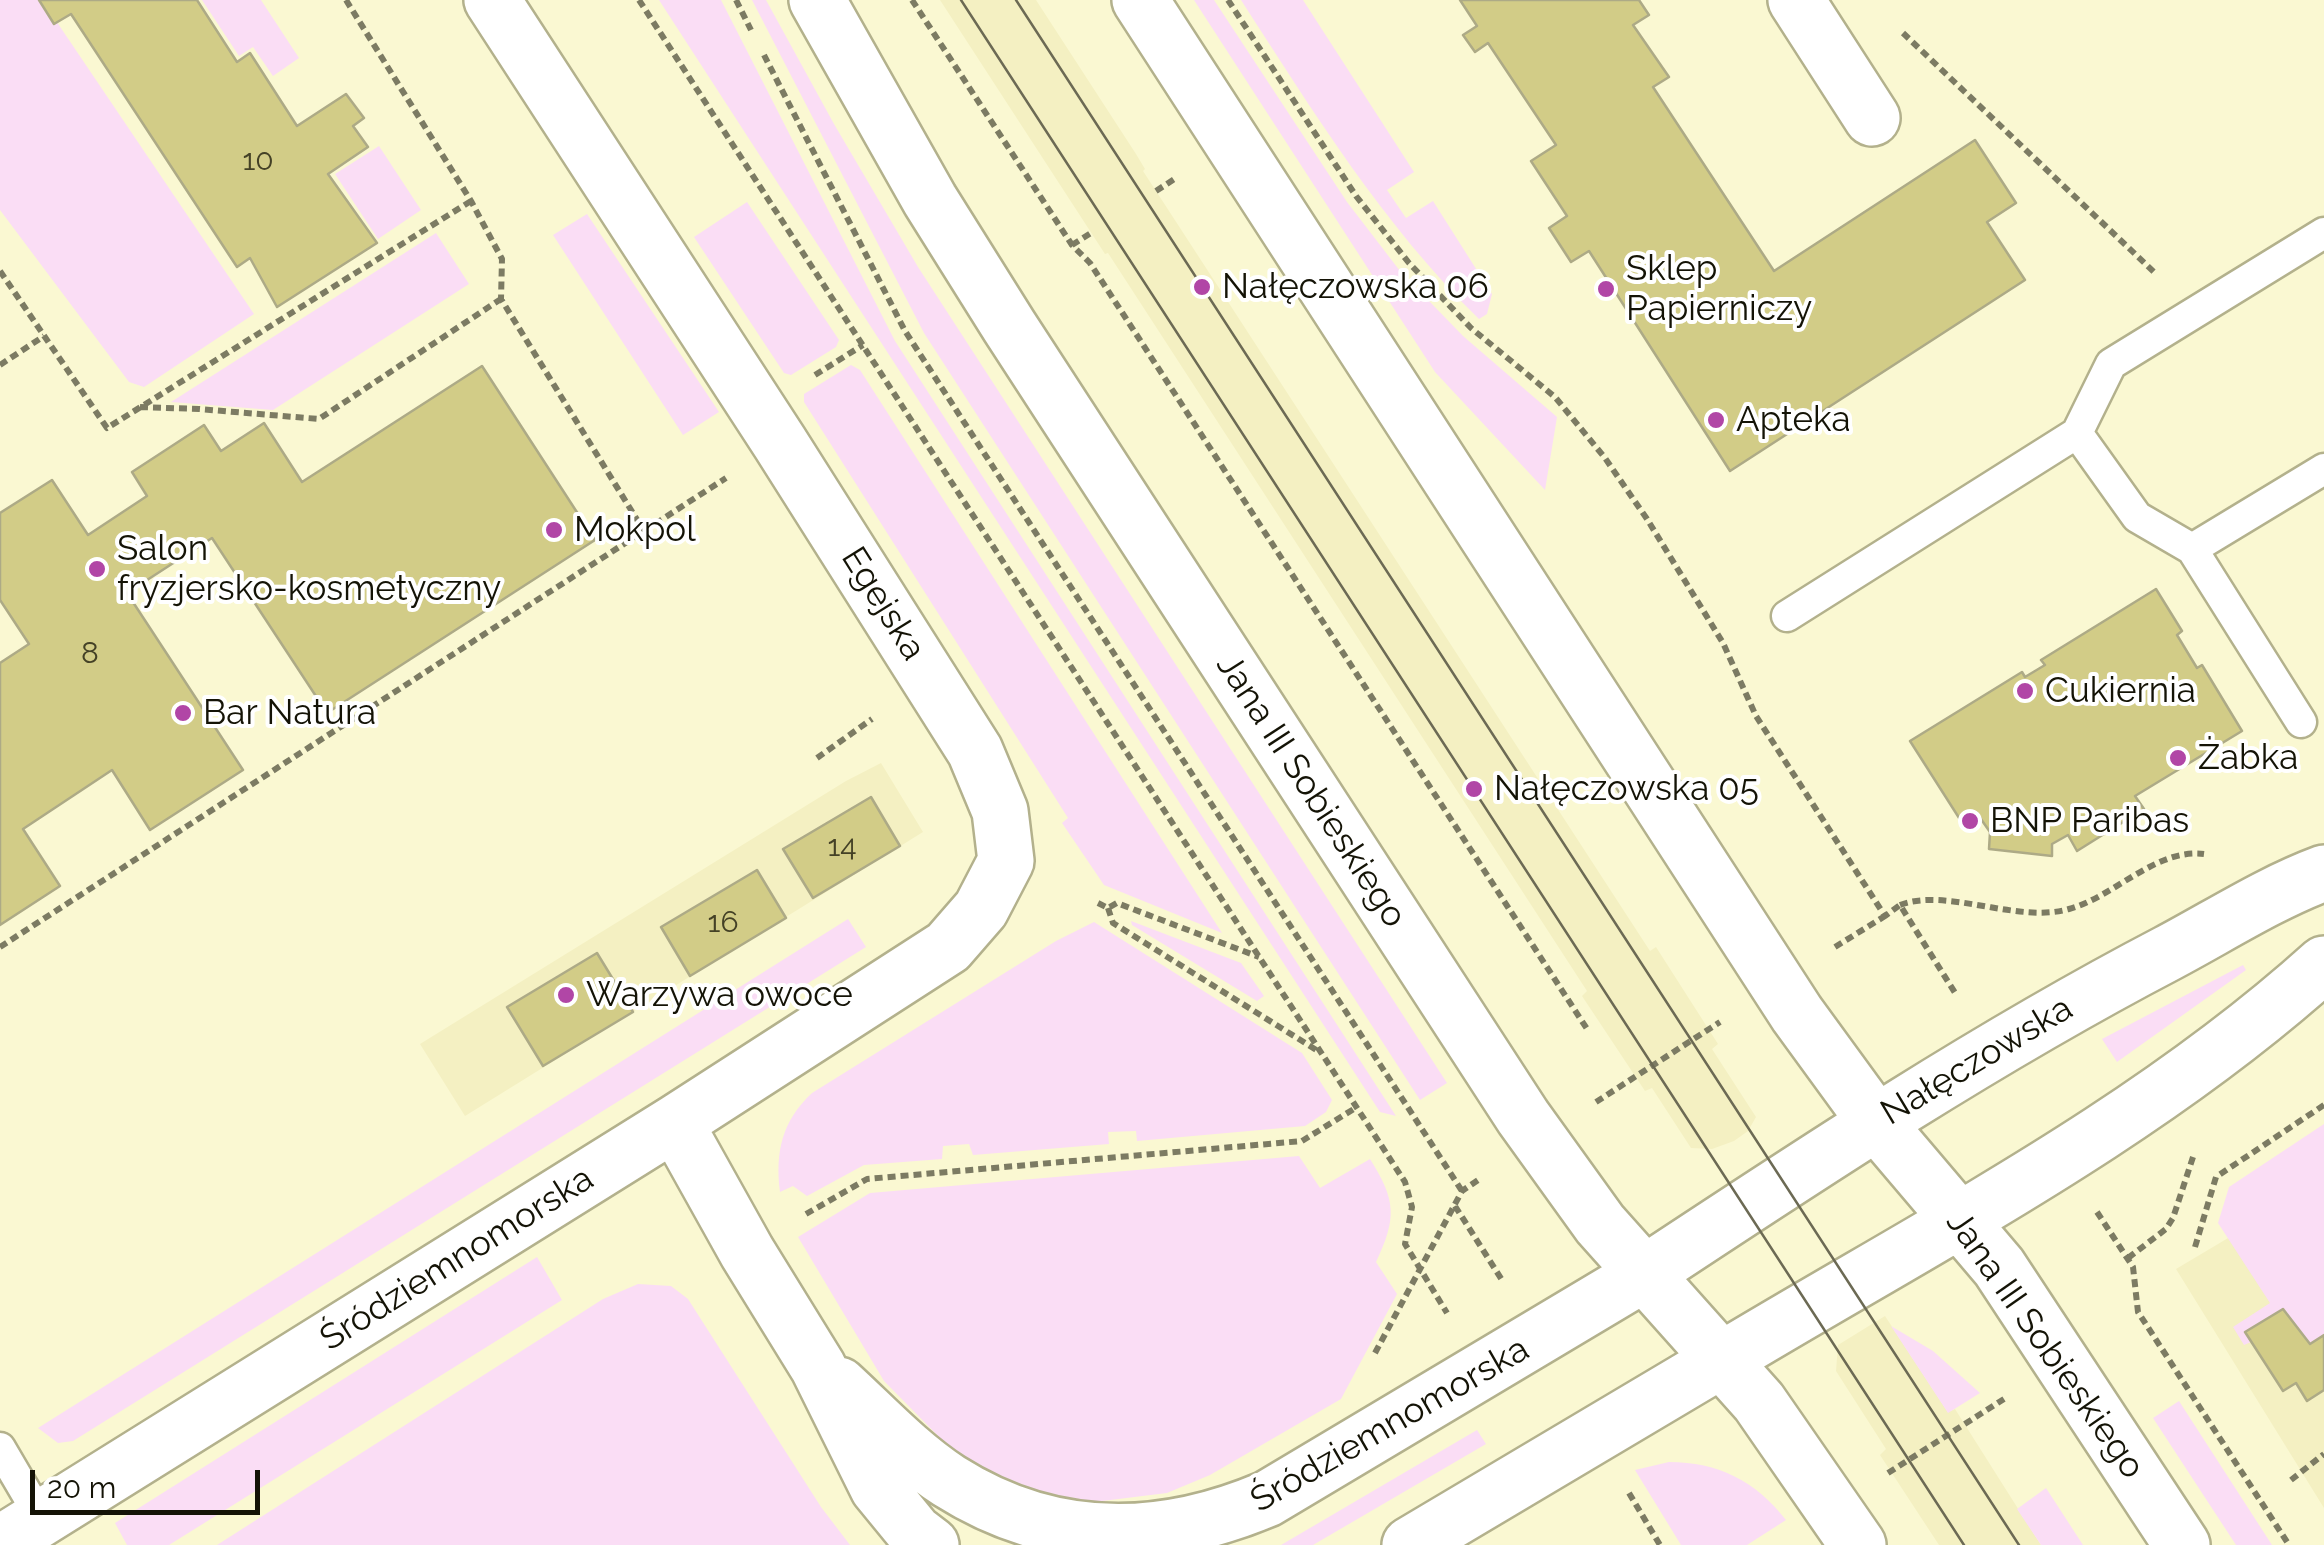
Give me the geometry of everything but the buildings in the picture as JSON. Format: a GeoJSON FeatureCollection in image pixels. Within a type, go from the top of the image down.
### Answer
{"type":"FeatureCollection","features":[{"type":"Feature","properties":{"kind":"street","name":"Egejska"},"geometry":{"type":"LineString","coordinates":[[492,0],[780,443],[974,751],[1000,811],[1006,861],[981,909],[948,948],[674,1123]]}},
{"type":"Feature","properties":{"kind":"street","name":"Jana III Sobieskiego"},"geometry":{"type":"LineString","coordinates":[[817,0],[904,155],[990,296],[1503,1088],[1581,1200],[1760,1402],[1858,1545]]}},
{"type":"Feature","properties":{"kind":"street","name":"Jana III Sobieskiego"},"geometry":{"type":"LineString","coordinates":[[1140,0],[1797,1014],[1875,1121],[1960,1218],[2026,1307],[2182,1545]]}},
{"type":"Feature","properties":{"kind":"street"},"geometry":{"type":"LineString","coordinates":[[1796,0],[1872,118]]}},
{"type":"Feature","properties":{"kind":"street","name":"Nałęczowska"},"geometry":{"type":"LineString","coordinates":[[1644,1274],[1875,1121],[2110,983],[2318,875]]}},
{"type":"Feature","properties":{"kind":"street"},"geometry":{"type":"LineString","coordinates":[[1410,1545],[2047,1167],[2200,1064],[2278,1006],[2324,964]]}},
{"type":"Feature","properties":{"kind":"street","name":"Śródziemnomorska"},"geometry":{"type":"LineString","coordinates":[[20,1531],[674,1123],[746,1252],[818,1367],[878,1488],[914,1532],[931,1545]]}},
{"type":"Feature","properties":{"kind":"street","name":"Śródziemnomorska"},"geometry":{"type":"LineString","coordinates":[[818,1367],[945,1479],[986,1504],[1048,1528],[1087,1536],[1135,1539],[1206,1525],[1268,1499],[1644,1274]]}},
{"type":"Feature","properties":{"kind":"lane"},"geometry":{"type":"LineString","coordinates":[[1787,616],[2077,433],[2111,364],[2324,233]]}},
{"type":"Feature","properties":{"kind":"lane"},"geometry":{"type":"LineString","coordinates":[[2077,433],[2137,517],[2192,549],[2301,722]]}},
{"type":"Feature","properties":{"kind":"lane"},"geometry":{"type":"LineString","coordinates":[[2192,549],[2324,469]]}},
{"type":"Feature","properties":{"kind":"lane"},"geometry":{"type":"LineString","coordinates":[[0,1448],[20,1531]]}},
{"type":"Feature","properties":{"kind":"path"},"geometry":{"type":"LineString","coordinates":[[346,0],[471,201],[502,260],[502,299],[644,531]]}},
{"type":"Feature","properties":{"kind":"path"},"geometry":{"type":"LineString","coordinates":[[639,0],[1357,1107],[1410,1194],[1411,1222],[1404,1244],[1450,1320]]}},
{"type":"Feature","properties":{"kind":"path"},"geometry":{"type":"LineString","coordinates":[[736,0],[754,34]]}},
{"type":"Feature","properties":{"kind":"path"},"geometry":{"type":"LineString","coordinates":[[912,0],[1072,246],[1090,263],[1590,1032]]}},
{"type":"Feature","properties":{"kind":"path"},"geometry":{"type":"LineString","coordinates":[[1228,0],[1346,182],[1409,263],[1471,328],[1555,397],[1605,458],[1648,519],[1724,643],[1756,716],[1885,916]]}},
{"type":"Feature","properties":{"kind":"path"},"geometry":{"type":"LineString","coordinates":[[1897,27],[2196,312]]}},
{"type":"Feature","properties":{"kind":"path"},"geometry":{"type":"LineString","coordinates":[[762,52],[905,331],[1462,1191]]}},
{"type":"Feature","properties":{"kind":"path"},"geometry":{"type":"LineString","coordinates":[[1156,191],[1179,176]]}},
{"type":"Feature","properties":{"kind":"path"},"geometry":{"type":"LineString","coordinates":[[0,272],[106,428],[471,201]]}},
{"type":"Feature","properties":{"kind":"path"},"geometry":{"type":"LineString","coordinates":[[1072,246],[1091,233]]}},
{"type":"Feature","properties":{"kind":"path"},"geometry":{"type":"LineString","coordinates":[[139,407],[319,419],[502,299]]}},
{"type":"Feature","properties":{"kind":"path"},"geometry":{"type":"LineString","coordinates":[[0,365],[44,336]]}},
{"type":"Feature","properties":{"kind":"path"},"geometry":{"type":"LineString","coordinates":[[0,947],[780,443]]}},
{"type":"Feature","properties":{"kind":"path"},"geometry":{"type":"LineString","coordinates":[[817,758],[874,718]]}},
{"type":"Feature","properties":{"kind":"path"},"geometry":{"type":"LineString","coordinates":[[1843,942],[1900,906],[1922,899],[2041,913],[2070,909],[2184,853],[2318,875]]}},
{"type":"Feature","properties":{"kind":"path"},"geometry":{"type":"LineString","coordinates":[[1098,903],[1108,908],[1113,923],[1323,1054]]}},
{"type":"Feature","properties":{"kind":"path"},"geometry":{"type":"LineString","coordinates":[[1108,908],[1117,903],[1260,958]]}},
{"type":"Feature","properties":{"kind":"path"},"geometry":{"type":"LineString","coordinates":[[1900,906],[1943,974]]}},
{"type":"Feature","properties":{"kind":"path"},"geometry":{"type":"LineString","coordinates":[[1610,1093],[1730,1016]]}},
{"type":"Feature","properties":{"kind":"path"},"geometry":{"type":"LineString","coordinates":[[2195,1247],[2216,1177],[2324,1105]]}},
{"type":"Feature","properties":{"kind":"path"},"geometry":{"type":"LineString","coordinates":[[795,1211],[802,1216],[867,1179],[1302,1141],[1357,1107]]}},
{"type":"Feature","properties":{"kind":"path"},"geometry":{"type":"LineString","coordinates":[[1374,1356],[1462,1191],[1492,1171]]}},
{"type":"Feature","properties":{"kind":"path"},"geometry":{"type":"LineString","coordinates":[[2092,1204],[2133,1267],[2138,1312],[2289,1545]]}},
{"type":"Feature","properties":{"kind":"path"},"geometry":{"type":"LineString","coordinates":[[1455,1205],[1506,1286]]}},
{"type":"Feature","properties":{"kind":"path"},"geometry":{"type":"LineString","coordinates":[[1881,1478],[1998,1402]]}},
{"type":"Feature","properties":{"kind":"path"},"geometry":{"type":"LineString","coordinates":[[2291,1480],[2324,1454]]}},
{"type":"Feature","properties":{"kind":"path"},"geometry":{"type":"LineString","coordinates":[[1624,1485],[1660,1545]]}},
{"type":"Feature","properties":{"kind":"shaded area"},"geometry":{"type":"Polygon","coordinates":[[[0,0],[42,0],[254,314],[144,387],[129,382],[0,210],[0,0]]]}},
{"type":"Feature","properties":{"kind":"shaded area"},"geometry":{"type":"Polygon","coordinates":[[[202,0],[261,0],[299,58],[273,76],[253,47],[239,56],[202,0]]]}},
{"type":"Feature","properties":{"kind":"shaded area"},"geometry":{"type":"Polygon","coordinates":[[[659,0],[721,0],[895,341],[1396,1116],[1380,1112],[659,0]]]}},
{"type":"Feature","properties":{"kind":"shaded area"},"geometry":{"type":"Polygon","coordinates":[[[752,0],[766,0],[918,267],[1447,1083],[1420,1100],[924,333],[752,0]]]}},
{"type":"Feature","properties":{"kind":"shaded area"},"geometry":{"type":"Polygon","coordinates":[[[940,0],[1036,0],[1650,951],[1656,947],[1718,1044],[1712,1049],[1756,1117],[1748,1131],[1734,1141],[1712,1149],[1691,1148],[1652,1088],[1645,1091],[1582,996],[1587,991],[940,0]]]}},
{"type":"Feature","properties":{"kind":"shaded area"},"geometry":{"type":"Polygon","coordinates":[[[1194,0],[1214,0],[1347,202],[1400,271],[1463,336],[1557,417],[1545,490],[1435,372],[1194,0]]]}},
{"type":"Feature","properties":{"kind":"shaded area"},"geometry":{"type":"Polygon","coordinates":[[[1241,0],[1303,0],[1414,172],[1387,190],[1406,218],[1433,201],[1492,294],[1487,314],[1479,319],[1381,207],[1241,0]]]}},
{"type":"Feature","properties":{"kind":"shaded area"},"geometry":{"type":"Polygon","coordinates":[[[379,146],[421,210],[378,239],[335,174],[379,146]]]}},
{"type":"Feature","properties":{"kind":"shaded area"},"geometry":{"type":"Polygon","coordinates":[[[747,202],[839,340],[836,347],[791,375],[784,373],[694,237],[747,202]]]}},
{"type":"Feature","properties":{"kind":"shaded area"},"geometry":{"type":"Polygon","coordinates":[[[587,214],[719,412],[683,435],[553,235],[587,214]]]}},
{"type":"Feature","properties":{"kind":"shaded area"},"geometry":{"type":"Polygon","coordinates":[[[436,233],[469,284],[273,410],[171,402],[436,233]]]}},
{"type":"Feature","properties":{"kind":"shaded area"},"geometry":{"type":"Polygon","coordinates":[[[851,365],[860,370],[1222,933],[1104,885],[1062,823],[1068,818],[804,402],[804,394],[851,365]]]}},
{"type":"Feature","properties":{"kind":"shaded area"},"geometry":{"type":"Polygon","coordinates":[[[881,763],[923,832],[465,1116],[420,1044],[881,763]]]}},
{"type":"Feature","properties":{"kind":"shaded area"},"geometry":{"type":"Polygon","coordinates":[[[848,919],[866,947],[73,1441],[58,1443],[38,1428],[848,919]]]}},
{"type":"Feature","properties":{"kind":"shaded area"},"geometry":{"type":"Polygon","coordinates":[[[1131,921],[1241,963],[1264,996],[1257,1001],[1131,921]]]}},
{"type":"Feature","properties":{"kind":"shaded area"},"geometry":{"type":"Polygon","coordinates":[[[1094,922],[1302,1053],[1332,1100],[1326,1112],[1305,1126],[1137,1141],[1136,1131],[1108,1132],[1109,1144],[973,1155],[969,1144],[943,1146],[942,1159],[864,1165],[807,1196],[793,1186],[780,1192],[783,1138],[794,1115],[812,1093],[1056,941],[1094,922]]]}},
{"type":"Feature","properties":{"kind":"shaded area"},"geometry":{"type":"Polygon","coordinates":[[[2243,965],[2246,970],[2117,1062],[2102,1039],[2243,965]]]}},
{"type":"Feature","properties":{"kind":"shaded area"},"geometry":{"type":"Polygon","coordinates":[[[2324,1124],[2324,1335],[2310,1344],[2283,1310],[2246,1332],[2251,1342],[2244,1345],[2233,1327],[2270,1303],[2218,1223],[2229,1187],[2324,1124]]]}},
{"type":"Feature","properties":{"kind":"shaded area"},"geometry":{"type":"Polygon","coordinates":[[[1299,1156],[1320,1188],[1370,1159],[1385,1186],[1391,1209],[1388,1233],[1376,1262],[1397,1294],[1341,1399],[1210,1475],[1167,1493],[1086,1503],[1001,1481],[948,1446],[884,1381],[798,1237],[870,1193],[1299,1156]]]}},
{"type":"Feature","properties":{"kind":"shaded area"},"geometry":{"type":"Polygon","coordinates":[[[2324,1181],[2324,1508],[2176,1269],[2324,1181]]]}},
{"type":"Feature","properties":{"kind":"shaded area"},"geometry":{"type":"Polygon","coordinates":[[[537,1257],[562,1300],[169,1545],[127,1545],[115,1523],[537,1257]]]}},
{"type":"Feature","properties":{"kind":"shaded area"},"geometry":{"type":"Polygon","coordinates":[[[638,1284],[671,1286],[688,1299],[821,1507],[850,1545],[217,1545],[603,1299],[638,1284]]]}},
{"type":"Feature","properties":{"kind":"shaded area"},"geometry":{"type":"Polygon","coordinates":[[[1885,1316],[1948,1412],[1955,1409],[2041,1545],[1939,1545],[1880,1455],[1886,1449],[1836,1371],[1838,1345],[1885,1316]]]}},
{"type":"Feature","properties":{"kind":"shaded area"},"geometry":{"type":"Polygon","coordinates":[[[1891,1326],[1933,1351],[1980,1393],[1948,1413],[1891,1326]]]}},
{"type":"Feature","properties":{"kind":"shaded area"},"geometry":{"type":"Polygon","coordinates":[[[2179,1401],[2272,1545],[2236,1545],[2153,1418],[2179,1401]]]}},
{"type":"Feature","properties":{"kind":"shaded area"},"geometry":{"type":"Polygon","coordinates":[[[1477,1430],[1486,1444],[1313,1545],[1281,1545],[1477,1430]]]}},
{"type":"Feature","properties":{"kind":"shaded area"},"geometry":{"type":"Polygon","coordinates":[[[1669,1462],[1704,1466],[1735,1476],[1762,1494],[1786,1520],[1747,1545],[1681,1545],[1635,1470],[1669,1462]]]}},
{"type":"Feature","properties":{"kind":"shaded area"},"geometry":{"type":"Polygon","coordinates":[[[2046,1488],[2083,1545],[2041,1545],[2017,1509],[2046,1488]]]}},
{"type":"Feature","properties":{"kind":"tram line"},"geometry":{"type":"LineString","coordinates":[[961,0],[1964,1545]]}},
{"type":"Feature","properties":{"kind":"tram line"},"geometry":{"type":"LineString","coordinates":[[1016,0],[2019,1545]]}},
{"type":"Feature","properties":{"kind":"place","name":"Nałęczowska 06"},"geometry":{"type":"Point","coordinates":[1202,287]}},
{"type":"Feature","properties":{"kind":"place","name":"Sklep Papierniczy"},"geometry":{"type":"Point","coordinates":[1606,289]}},
{"type":"Feature","properties":{"kind":"place","name":"Apteka"},"geometry":{"type":"Point","coordinates":[1716,420]}},
{"type":"Feature","properties":{"kind":"place","name":"Mokpol"},"geometry":{"type":"Point","coordinates":[554,530]}},
{"type":"Feature","properties":{"kind":"place","name":"Salon fryzjersko-kosmetyczny"},"geometry":{"type":"Point","coordinates":[97,569]}},
{"type":"Feature","properties":{"kind":"place","name":"Cukiernia"},"geometry":{"type":"Point","coordinates":[2025,691]}},
{"type":"Feature","properties":{"kind":"place","name":"Bar Natura"},"geometry":{"type":"Point","coordinates":[183,713]}},
{"type":"Feature","properties":{"kind":"place","name":"Żabka"},"geometry":{"type":"Point","coordinates":[2178,758]}},
{"type":"Feature","properties":{"kind":"place","name":"Nałęczowska 05"},"geometry":{"type":"Point","coordinates":[1474,789]}},
{"type":"Feature","properties":{"kind":"place","name":"BNP Paribas"},"geometry":{"type":"Point","coordinates":[1970,821]}},
{"type":"Feature","properties":{"kind":"place","name":"Warzywa owoce"},"geometry":{"type":"Point","coordinates":[566,995]}}]}
